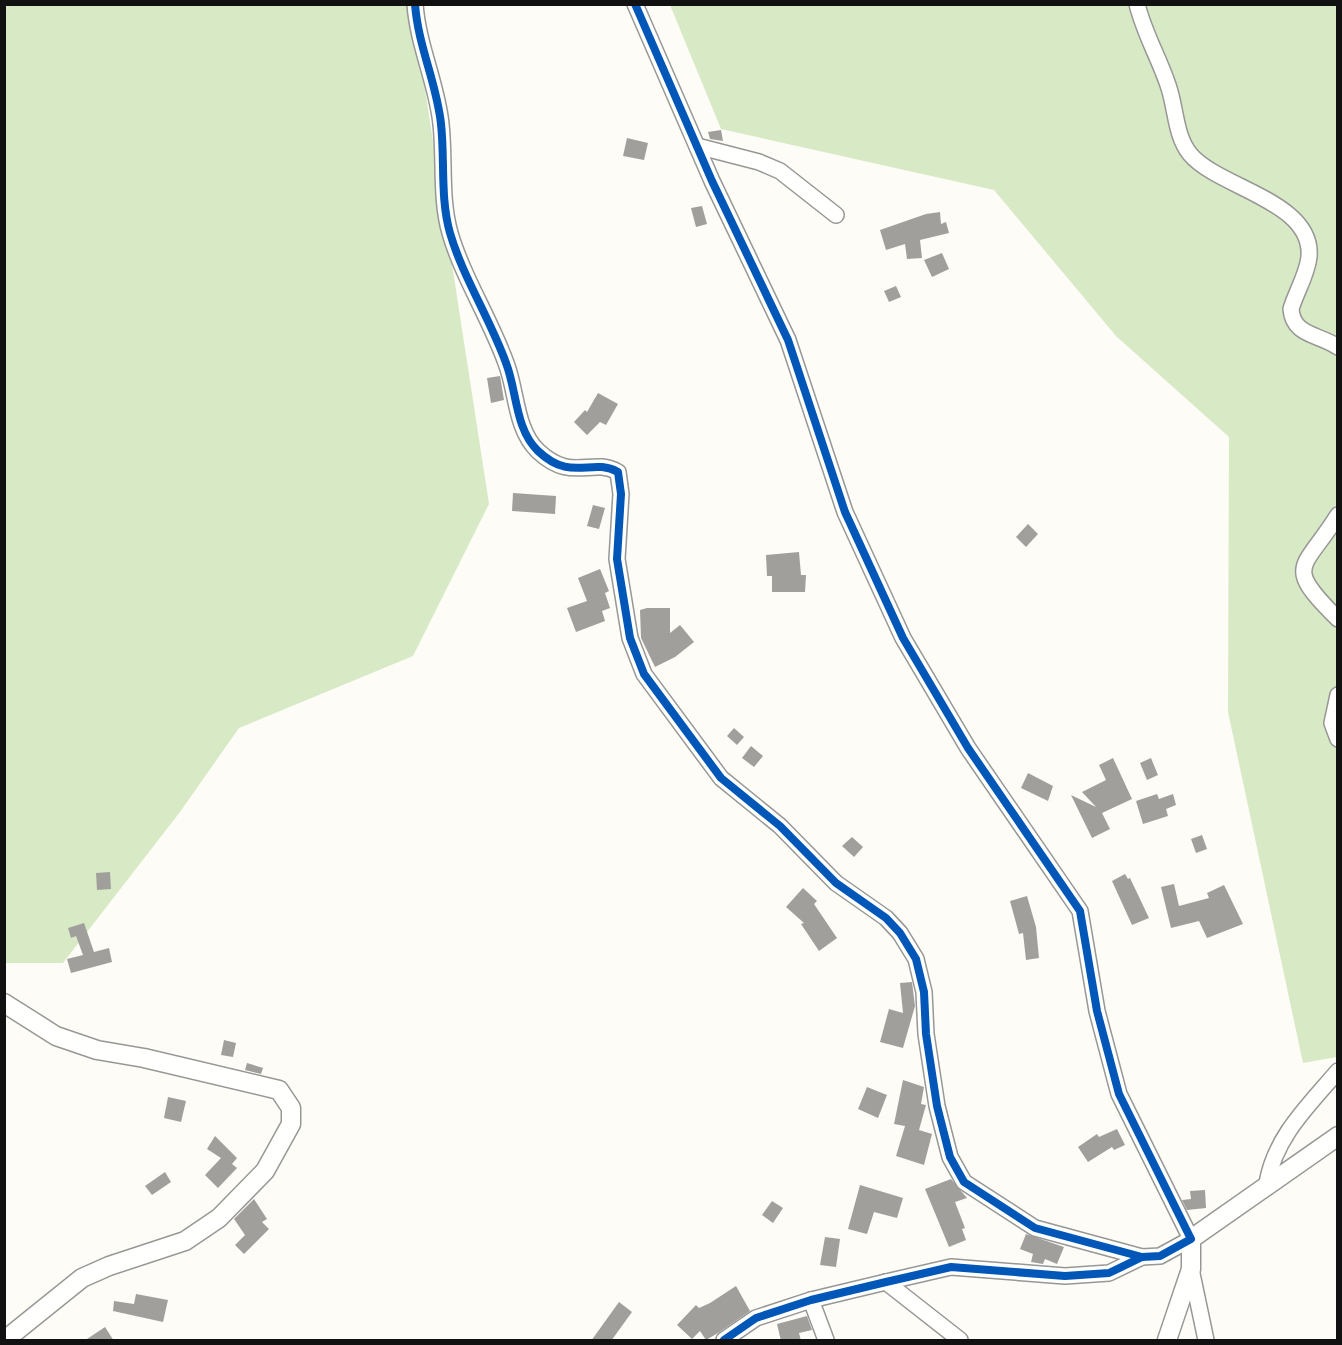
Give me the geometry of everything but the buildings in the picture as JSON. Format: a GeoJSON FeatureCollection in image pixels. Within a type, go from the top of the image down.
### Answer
{"type":"FeatureCollection","features":[{"type":"Feature","properties":{"kind":"street"},"geometry":{"type":"LineString","coordinates":[[415,4],[416,25],[441,123],[445,204],[450,234],[507,365],[527,438],[538,451],[556,465],[577,470],[607,466],[618,472],[621,494],[617,559],[630,638],[644,674],[721,778],[780,826],[836,883],[886,918],[900,933],[916,958],[924,992],[926,1034],[937,1106],[950,1157],[964,1182],[1035,1228],[1142,1257],[1160,1257],[1191,1239],[1338,1136]]}},
{"type":"Feature","properties":{"kind":"street"},"geometry":{"type":"LineString","coordinates":[[635,4],[697,146],[788,339],[845,512],[903,638],[968,748],[1080,911],[1097,1011],[1119,1094],[1191,1239],[1191,1269],[1206,1341]]}},
{"type":"Feature","properties":{"kind":"street"},"geometry":{"type":"LineString","coordinates":[[1137,4],[1143,26],[1168,86],[1185,148],[1201,164],[1255,193],[1301,228],[1309,255],[1291,309],[1291,316],[1300,329],[1338,347]]}},
{"type":"Feature","properties":{"kind":"street"},"geometry":{"type":"LineString","coordinates":[[697,146],[759,162],[780,171],[836,215]]}},
{"type":"Feature","properties":{"kind":"street"},"geometry":{"type":"LineString","coordinates":[[1338,515],[1310,552],[1304,569],[1308,587],[1338,619]]}},
{"type":"Feature","properties":{"kind":"street"},"geometry":{"type":"LineString","coordinates":[[1338,695],[1332,723],[1338,739]]}},
{"type":"Feature","properties":{"kind":"street"},"geometry":{"type":"LineString","coordinates":[[4,1003],[56,1036],[97,1050],[144,1058],[279,1090],[291,1108],[291,1124],[265,1171],[219,1218],[185,1241],[109,1266],[82,1278],[5,1341]]}},
{"type":"Feature","properties":{"kind":"street"},"geometry":{"type":"LineString","coordinates":[[1282,1175],[1267,1183],[1278,1146],[1293,1124],[1338,1071]]}},
{"type":"Feature","properties":{"kind":"street"},"geometry":{"type":"LineString","coordinates":[[724,1341],[756,1318],[811,1300],[951,1267],[1065,1276],[1109,1273],[1142,1257]]}},
{"type":"Feature","properties":{"kind":"street"},"geometry":{"type":"LineString","coordinates":[[1167,1341],[1191,1269]]}},
{"type":"Feature","properties":{"kind":"street"},"geometry":{"type":"LineString","coordinates":[[886,1282],[960,1341]]}},
{"type":"Feature","properties":{"kind":"street"},"geometry":{"type":"LineString","coordinates":[[811,1300],[826,1341]]}},
{"type":"Feature","properties":{"kind":"green space"},"geometry":{"type":"Polygon","coordinates":[[[4,5],[412,5],[489,504],[413,656],[239,728],[180,812],[63,963],[5,963],[4,5]]]}},
{"type":"Feature","properties":{"kind":"green space"},"geometry":{"type":"Polygon","coordinates":[[[670,5],[1337,5],[1337,1057],[1303,1063],[1228,712],[1229,437],[1116,336],[994,190],[721,129],[670,5]]]}},
{"type":"Feature","properties":{"kind":"cycle path"},"geometry":{"type":"LineString","coordinates":[[415,4],[420,35],[439,109],[445,206],[455,249],[506,363],[521,421],[530,442],[538,451],[561,466],[599,467],[618,472],[621,494],[617,559],[630,638],[644,674],[721,778],[780,826],[836,883],[886,918],[900,933],[916,959],[924,992],[926,1034],[937,1106],[950,1157],[964,1182],[1035,1228],[1142,1257]]}},
{"type":"Feature","properties":{"kind":"cycle path"},"geometry":{"type":"LineString","coordinates":[[635,4],[712,181],[788,340],[845,512],[903,638],[968,748],[1080,911],[1097,1011],[1119,1094],[1191,1239],[1160,1256],[1142,1257],[1109,1273],[1065,1276],[951,1267],[811,1300],[756,1318],[724,1340]]}}]}
